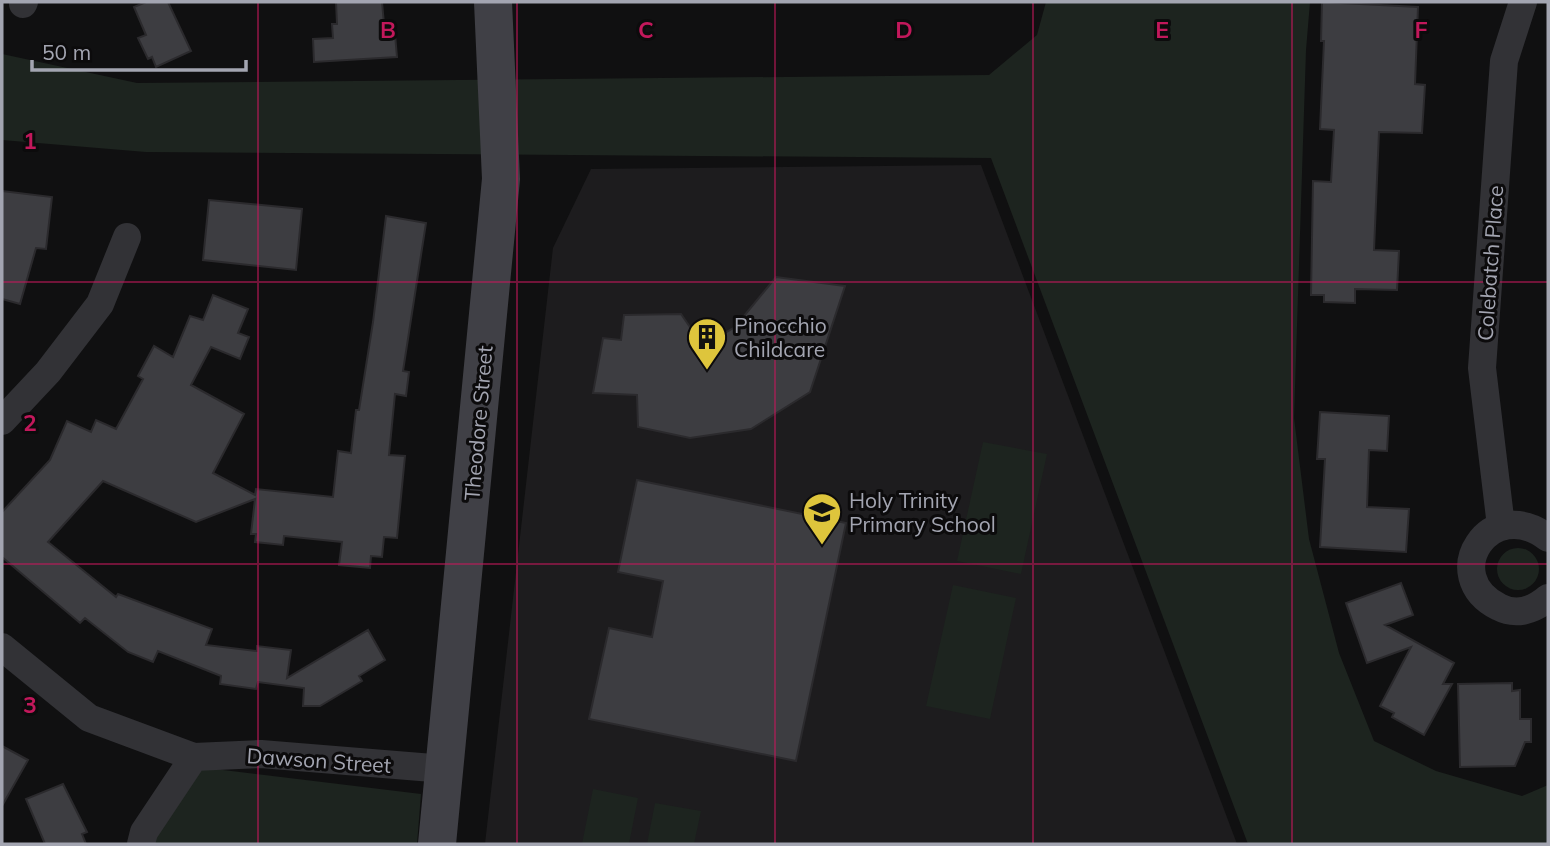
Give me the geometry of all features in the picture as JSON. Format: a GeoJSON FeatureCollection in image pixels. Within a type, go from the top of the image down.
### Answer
{"type":"FeatureCollection","features":[{"type":"Feature","properties":{"kind":"main road","name":"Theodore Street"},"geometry":{"type":"LineString","coordinates":[[437,844],[501,179],[493,2]]}},
{"type":"Feature","properties":{"kind":"street","name":"Colebatch Place"},"geometry":{"type":"LineString","coordinates":[[1501,526],[1482,368],[1504,61],[1523,2]]}},
{"type":"Feature","properties":{"kind":"street"},"geometry":{"type":"LineString","coordinates":[[2,421],[48,372],[100,304],[127,237]]}},
{"type":"Feature","properties":{"kind":"street"},"geometry":{"type":"LineString","coordinates":[[1548,538],[1536,528],[1519,524],[1501,526],[1489,532],[1477,546],[1471,570],[1475,587],[1485,600],[1507,611],[1525,611],[1548,598]]}},
{"type":"Feature","properties":{"kind":"street","name":"Dawson Street"},"geometry":{"type":"LineString","coordinates":[[2,647],[89,718],[194,757],[261,754],[445,769]]}},
{"type":"Feature","properties":{"kind":"street"},"geometry":{"type":"LineString","coordinates":[[141,844],[144,832],[194,757]]}},
{"type":"Feature","properties":{"kind":"shaded area"},"geometry":{"type":"Polygon","coordinates":[[[1046,2],[1310,2],[1306,50],[1294,418],[1309,539],[1339,653],[1374,741],[1436,771],[1522,796],[1548,785],[1548,844],[1248,844],[991,158],[146,152],[2,140],[2,54],[137,83],[989,75],[1037,35],[1046,2]]]}},
{"type":"Feature","properties":{"kind":"shaded area","name":"Holy Trinity Primary School"},"geometry":{"type":"Polygon","coordinates":[[[981,165],[1237,844],[485,844],[553,248],[591,169],[981,165]]]}},
{"type":"Feature","properties":{"kind":"shaded area"},"geometry":{"type":"Polygon","coordinates":[[[983,442],[1047,454],[1021,574],[957,561],[983,442]]]}},
{"type":"Feature","properties":{"kind":"shaded area"},"geometry":{"type":"Polygon","coordinates":[[[1518,548],[1533,554],[1539,569],[1533,584],[1518,590],[1503,584],[1497,569],[1503,554],[1518,548]]]}},
{"type":"Feature","properties":{"kind":"shaded area"},"geometry":{"type":"Polygon","coordinates":[[[953,585],[1016,598],[990,719],[926,706],[953,585]]]}},
{"type":"Feature","properties":{"kind":"shaded area"},"geometry":{"type":"Polygon","coordinates":[[[182,765],[421,794],[417,844],[153,844],[182,765]]]}},
{"type":"Feature","properties":{"kind":"shaded area"},"geometry":{"type":"Polygon","coordinates":[[[593,789],[638,798],[629,844],[582,844],[593,789]]]}},
{"type":"Feature","properties":{"kind":"shaded area"},"geometry":{"type":"Polygon","coordinates":[[[655,803],[701,811],[694,844],[647,844],[655,803]]]}},
{"type":"Feature","properties":{"kind":"building"},"geometry":{"type":"Polygon","coordinates":[[[146,2],[168,2],[191,51],[156,67],[152,57],[148,59],[138,38],[146,35],[134,7],[146,2]]]}},
{"type":"Feature","properties":{"kind":"building"},"geometry":{"type":"Polygon","coordinates":[[[336,2],[382,2],[384,24],[394,23],[397,57],[314,62],[313,39],[333,38],[332,24],[337,24],[336,2]]]}},
{"type":"Feature","properties":{"kind":"building"},"geometry":{"type":"Polygon","coordinates":[[[1322,2],[1418,7],[1415,84],[1425,85],[1422,133],[1379,132],[1374,250],[1399,251],[1397,290],[1355,289],[1355,303],[1324,302],[1324,295],[1311,295],[1313,181],[1331,182],[1334,130],[1320,129],[1324,41],[1321,41],[1322,2]]]}},
{"type":"Feature","properties":{"kind":"building"},"geometry":{"type":"Polygon","coordinates":[[[2,191],[52,197],[46,249],[36,248],[20,304],[2,299],[2,191]]]}},
{"type":"Feature","properties":{"kind":"building"},"geometry":{"type":"Polygon","coordinates":[[[209,200],[302,209],[296,270],[203,260],[209,200]]]}},
{"type":"Feature","properties":{"kind":"building"},"geometry":{"type":"Polygon","coordinates":[[[386,216],[426,223],[403,371],[409,372],[406,396],[395,394],[389,455],[405,456],[397,538],[384,537],[382,557],[371,556],[370,568],[339,565],[342,542],[284,536],[283,545],[255,542],[256,534],[251,534],[255,499],[196,522],[103,481],[48,542],[116,597],[118,594],[212,629],[206,645],[257,651],[257,646],[291,650],[287,678],[368,630],[385,660],[359,676],[362,681],[320,706],[303,706],[304,688],[258,682],[256,689],[220,684],[221,676],[158,651],[153,662],[128,652],[85,618],[80,623],[2,557],[2,512],[50,460],[67,421],[91,432],[96,420],[116,429],[143,379],[138,376],[154,346],[173,357],[190,316],[203,320],[213,295],[248,309],[238,333],[249,337],[240,359],[211,347],[191,385],[244,414],[213,473],[255,495],[256,489],[333,497],[338,451],[351,453],[356,410],[359,410],[373,322],[386,216]]]}},
{"type":"Feature","properties":{"kind":"building","name":"Pinocchio Childcare"},"geometry":{"type":"Polygon","coordinates":[[[776,277],[845,286],[810,392],[751,429],[690,438],[638,427],[637,395],[593,393],[603,338],[621,340],[624,315],[681,314],[703,346],[735,327],[776,277]]]}},
{"type":"Feature","properties":{"kind":"building"},"geometry":{"type":"Polygon","coordinates":[[[1320,412],[1389,416],[1387,451],[1369,450],[1367,507],[1409,509],[1406,552],[1320,547],[1325,459],[1317,459],[1320,412]]]}},
{"type":"Feature","properties":{"kind":"building"},"geometry":{"type":"Polygon","coordinates":[[[637,480],[846,523],[796,761],[589,719],[609,628],[652,637],[663,581],[618,572],[637,480]]]}},
{"type":"Feature","properties":{"kind":"building"},"geometry":{"type":"Polygon","coordinates":[[[1401,583],[1413,615],[1385,625],[1454,663],[1443,684],[1452,684],[1424,735],[1392,717],[1394,713],[1380,706],[1411,647],[1367,663],[1346,603],[1401,583]]]}},
{"type":"Feature","properties":{"kind":"building"},"geometry":{"type":"Polygon","coordinates":[[[1512,683],[1512,691],[1520,690],[1520,719],[1531,719],[1531,742],[1525,742],[1515,766],[1460,767],[1458,684],[1512,683]]]}},
{"type":"Feature","properties":{"kind":"building"},"geometry":{"type":"Polygon","coordinates":[[[2,746],[28,760],[2,806],[2,746]]]}},
{"type":"Feature","properties":{"kind":"building"},"geometry":{"type":"Polygon","coordinates":[[[63,784],[87,832],[82,834],[86,844],[45,844],[26,799],[63,784]]]}},
{"type":"Feature","properties":{"kind":"place","name":"Pinocchio Childcare"},"geometry":{"type":"Point","coordinates":[707,371]}},
{"type":"Feature","properties":{"kind":"place","name":"Holy Trinity Primary School"},"geometry":{"type":"Point","coordinates":[822,546]}}]}
